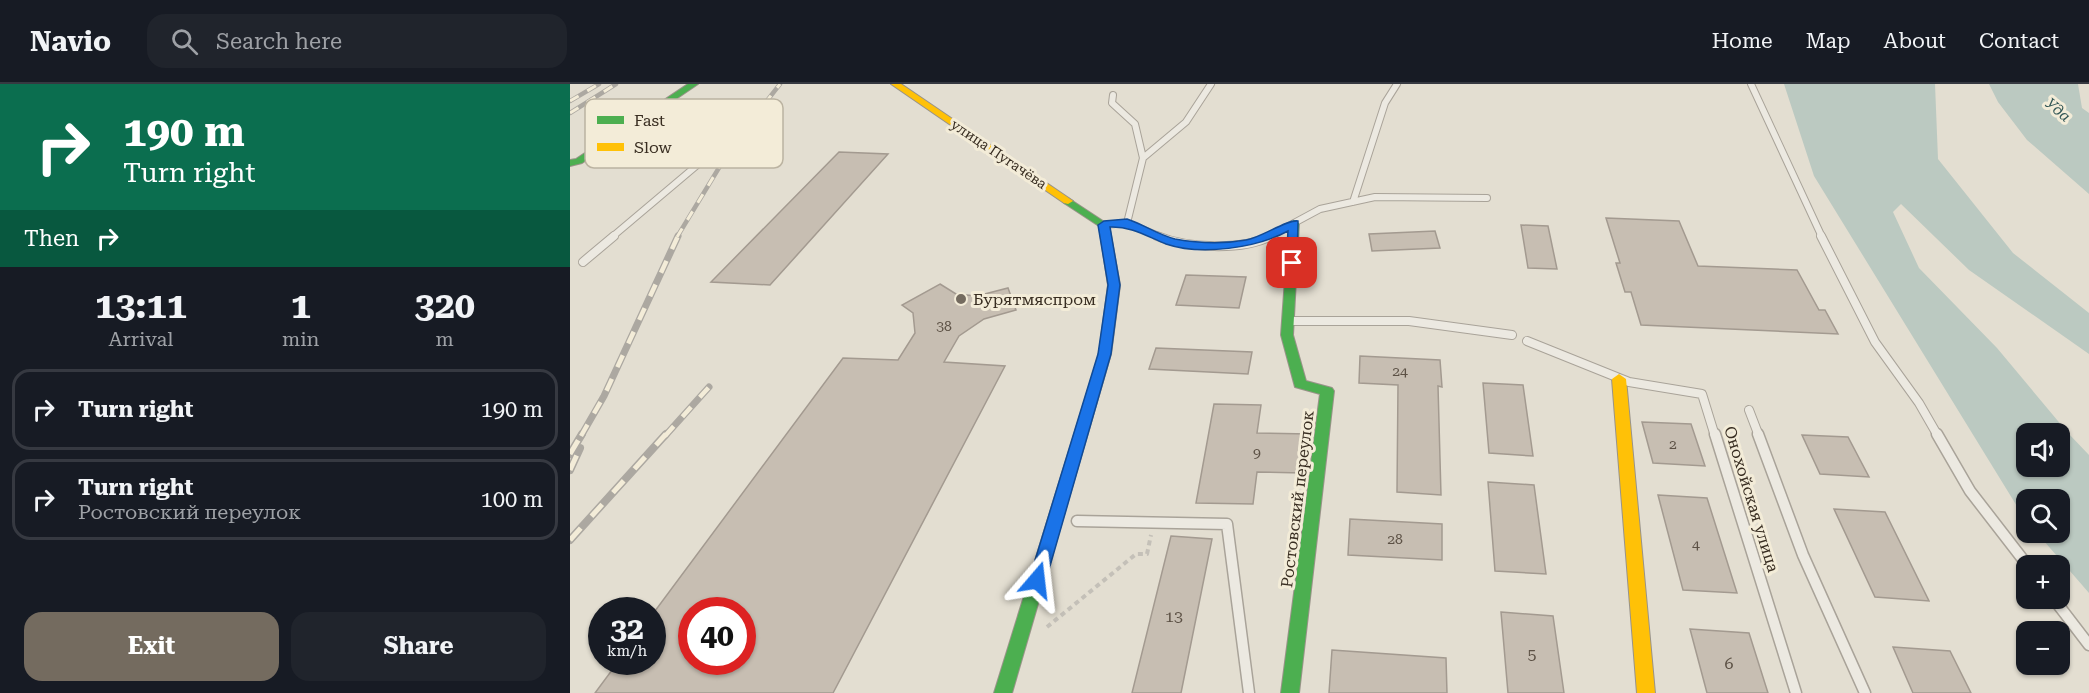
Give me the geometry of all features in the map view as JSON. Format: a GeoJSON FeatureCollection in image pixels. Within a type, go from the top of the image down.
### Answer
{"type":"FeatureCollection","features":[{"type":"Feature","properties":{"kind":"street"},"geometry":{"type":"LineString","coordinates":[[672,99],[694,84]]}},
{"type":"Feature","properties":{"kind":"street","name":"улица Пугачёва"},"geometry":{"type":"LineString","coordinates":[[895,84],[1104,225]]}},
{"type":"Feature","properties":{"kind":"street"},"geometry":{"type":"LineString","coordinates":[[570,164],[585,157]]}},
{"type":"Feature","properties":{"kind":"street","name":"Ростовский переулок"},"geometry":{"type":"LineString","coordinates":[[1290,693],[1327,392],[1300,384],[1287,334],[1294,224]]}},
{"type":"Feature","properties":{"kind":"street"},"geometry":{"type":"LineString","coordinates":[[1003,693],[1105,354],[1114,285],[1104,225]]}},
{"type":"Feature","properties":{"kind":"street"},"geometry":{"type":"LineString","coordinates":[[1619,379],[1646,693]]}},
{"type":"Feature","properties":{"kind":"lane"},"geometry":{"type":"LineString","coordinates":[[1143,159],[1186,122],[1211,84]]}},
{"type":"Feature","properties":{"kind":"lane"},"geometry":{"type":"LineString","coordinates":[[1353,202],[1385,103],[1396,84]]}},
{"type":"Feature","properties":{"kind":"lane"},"geometry":{"type":"LineString","coordinates":[[1751,84],[1840,277],[1875,342],[1919,403],[1970,491],[2019,555]]}},
{"type":"Feature","properties":{"kind":"lane"},"geometry":{"type":"LineString","coordinates":[[1113,95],[1112,103],[1136,124],[1143,159],[1127,223]]}},
{"type":"Feature","properties":{"kind":"lane"},"geometry":{"type":"LineString","coordinates":[[584,262],[693,168]]}},
{"type":"Feature","properties":{"kind":"lane"},"geometry":{"type":"LineString","coordinates":[[1104,225],[1127,223],[1172,242],[1207,245],[1245,244],[1267,238],[1320,209],[1375,197],[1487,198]]}},
{"type":"Feature","properties":{"kind":"lane"},"geometry":{"type":"LineString","coordinates":[[1288,321],[1409,321],[1512,335]]}},
{"type":"Feature","properties":{"kind":"lane","name":"Онохойская улица"},"geometry":{"type":"LineString","coordinates":[[1527,341],[1619,379],[1702,394],[1796,693]]}},
{"type":"Feature","properties":{"kind":"lane"},"geometry":{"type":"LineString","coordinates":[[1749,410],[1803,555],[1865,693]]}},
{"type":"Feature","properties":{"kind":"lane"},"geometry":{"type":"LineString","coordinates":[[1077,521],[1227,524],[1249,693]]}},
{"type":"Feature","properties":{"kind":"lane"},"geometry":{"type":"LineString","coordinates":[[2061,609],[2089,645]]}},
{"type":"Feature","properties":{"kind":"path"},"geometry":{"type":"LineString","coordinates":[[1045,628],[1136,554],[1147,554],[1154,523]]}},
{"type":"Feature","properties":{"kind":"water"},"geometry":{"type":"Polygon","coordinates":[[[1784,84],[1935,84],[1938,159],[2013,253],[2089,313],[2089,354],[1969,270],[1901,204],[1893,212],[1919,268],[1997,348],[2060,423],[2016,423],[2016,477],[2070,477],[2070,435],[2089,455],[2089,593],[2070,571],[2070,555],[2056,555],[2046,543],[2070,543],[2070,489],[2016,489],[2016,505],[1814,176],[1784,84]]]}},
{"type":"Feature","properties":{"kind":"water","name":"Уда"},"geometry":{"type":"Polygon","coordinates":[[[1989,84],[2078,84],[2082,108],[2089,113],[2089,194],[2027,140],[1998,102],[1989,84]]]}},
{"type":"Feature","properties":{"kind":"building"},"geometry":{"type":"Polygon","coordinates":[[[839,152],[888,154],[770,285],[711,282],[839,152]]]}},
{"type":"Feature","properties":{"kind":"building"},"geometry":{"type":"Polygon","coordinates":[[[1606,218],[1679,221],[1698,266],[1797,270],[1819,310],[1825,310],[1838,334],[1641,325],[1631,292],[1625,292],[1616,263],[1620,263],[1606,218]]]}},
{"type":"Feature","properties":{"kind":"building"},"geometry":{"type":"Polygon","coordinates":[[[1521,225],[1548,226],[1557,269],[1528,268],[1521,225]]]}},
{"type":"Feature","properties":{"kind":"building"},"geometry":{"type":"Polygon","coordinates":[[[1435,231],[1440,248],[1372,251],[1369,234],[1435,231]]]}},
{"type":"Feature","properties":{"kind":"building"},"geometry":{"type":"Polygon","coordinates":[[[1186,275],[1246,277],[1239,308],[1176,305],[1186,275]]]}},
{"type":"Feature","properties":{"kind":"building"},"geometry":{"type":"Polygon","coordinates":[[[940,284],[956,294],[977,296],[1008,288],[1016,310],[984,319],[959,336],[944,362],[1005,366],[833,693],[595,693],[608,675],[666,675],[665,597],[843,358],[898,360],[915,333],[913,313],[902,305],[940,284]]]}},
{"type":"Feature","properties":{"kind":"building"},"geometry":{"type":"Polygon","coordinates":[[[1156,348],[1252,352],[1248,374],[1149,369],[1156,348]]]}},
{"type":"Feature","properties":{"kind":"building"},"geometry":{"type":"Polygon","coordinates":[[[1360,356],[1440,360],[1442,387],[1438,386],[1441,495],[1397,492],[1398,385],[1359,383],[1360,356]]]}},
{"type":"Feature","properties":{"kind":"building"},"geometry":{"type":"Polygon","coordinates":[[[1483,383],[1523,385],[1533,456],[1489,453],[1483,383]]]}},
{"type":"Feature","properties":{"kind":"building"},"geometry":{"type":"Polygon","coordinates":[[[1214,404],[1261,405],[1257,433],[1308,434],[1302,473],[1257,472],[1253,504],[1196,503],[1214,404]]]}},
{"type":"Feature","properties":{"kind":"building"},"geometry":{"type":"Polygon","coordinates":[[[1642,422],[1691,424],[1705,466],[1653,463],[1642,422]]]}},
{"type":"Feature","properties":{"kind":"building"},"geometry":{"type":"Polygon","coordinates":[[[1802,435],[1848,437],[1869,477],[1820,474],[1802,435]]]}},
{"type":"Feature","properties":{"kind":"building"},"geometry":{"type":"Polygon","coordinates":[[[1488,482],[1534,485],[1546,574],[1495,571],[1488,482]]]}},
{"type":"Feature","properties":{"kind":"building"},"geometry":{"type":"Polygon","coordinates":[[[1658,495],[1707,498],[1737,593],[1683,590],[1658,495]]]}},
{"type":"Feature","properties":{"kind":"building"},"geometry":{"type":"Polygon","coordinates":[[[1834,509],[1885,512],[1929,601],[1875,597],[1834,509]]]}},
{"type":"Feature","properties":{"kind":"building"},"geometry":{"type":"Polygon","coordinates":[[[1350,519],[1442,524],[1442,560],[1348,555],[1350,519]]]}},
{"type":"Feature","properties":{"kind":"building"},"geometry":{"type":"Polygon","coordinates":[[[1171,536],[1212,539],[1181,693],[1132,693],[1171,536]]]}},
{"type":"Feature","properties":{"kind":"building"},"geometry":{"type":"Polygon","coordinates":[[[1501,612],[1553,616],[1564,693],[1508,693],[1501,612]]]}},
{"type":"Feature","properties":{"kind":"building"},"geometry":{"type":"Polygon","coordinates":[[[1690,629],[1749,633],[1768,693],[1707,693],[1690,629]]]}},
{"type":"Feature","properties":{"kind":"building"},"geometry":{"type":"Polygon","coordinates":[[[1893,647],[1950,651],[1971,693],[1913,693],[1893,647]]]}},
{"type":"Feature","properties":{"kind":"building"},"geometry":{"type":"Polygon","coordinates":[[[1332,650],[1446,658],[1447,693],[1329,693],[1332,650]]]}},
{"type":"Feature","properties":{"kind":"railway"},"geometry":{"type":"LineString","coordinates":[[570,101],[599,84]]}},
{"type":"Feature","properties":{"kind":"railway"},"geometry":{"type":"LineString","coordinates":[[592,99],[616,84]]}},
{"type":"Feature","properties":{"kind":"railway"},"geometry":{"type":"LineString","coordinates":[[768,99],[780,84]]}},
{"type":"Feature","properties":{"kind":"railway"},"geometry":{"type":"LineString","coordinates":[[570,113],[585,104]]}},
{"type":"Feature","properties":{"kind":"railway"},"geometry":{"type":"LineString","coordinates":[[677,237],[719,168]]}},
{"type":"Feature","properties":{"kind":"railway"},"geometry":{"type":"LineString","coordinates":[[581,436],[604,396],[678,236]]}},
{"type":"Feature","properties":{"kind":"railway"},"geometry":{"type":"LineString","coordinates":[[665,436],[709,387]]}},
{"type":"Feature","properties":{"kind":"railway"},"geometry":{"type":"LineString","coordinates":[[570,454],[582,434]]}},
{"type":"Feature","properties":{"kind":"railway"},"geometry":{"type":"LineString","coordinates":[[570,540],[666,434]]}},
{"type":"Feature","properties":{"kind":"railway"},"geometry":{"type":"LineString","coordinates":[[570,470],[580,448]]}},
{"type":"Feature","properties":{"kind":"traffic: fast"},"geometry":{"type":"LineString","coordinates":[[672,99],[694,84]]}},
{"type":"Feature","properties":{"kind":"traffic: fast"},"geometry":{"type":"LineString","coordinates":[[570,163],[585,157]]}},
{"type":"Feature","properties":{"kind":"traffic: fast"},"geometry":{"type":"LineString","coordinates":[[1003,693],[1105,354],[1114,285],[1104,225],[1068,201]]}},
{"type":"Feature","properties":{"kind":"traffic: fast"},"geometry":{"type":"LineString","coordinates":[[1290,693],[1327,391],[1300,384],[1287,335],[1294,223]]}},
{"type":"Feature","properties":{"kind":"traffic: slow"},"geometry":{"type":"LineString","coordinates":[[895,84],[1068,201]]}},
{"type":"Feature","properties":{"kind":"traffic: slow"},"geometry":{"type":"LineString","coordinates":[[1619,379],[1646,693]]}},
{"type":"Feature","properties":{"kind":"place","name":"Бурятмяспром"},"geometry":{"type":"Point","coordinates":[961,299]}},
{"type":"Feature","properties":{"kind":"route"},"geometry":{"type":"LineString","coordinates":[[1037,580],[1105,354],[1114,285],[1104,225],[1127,223],[1172,242],[1207,245],[1245,244],[1267,238],[1294,224],[1292,263]]}}]}
